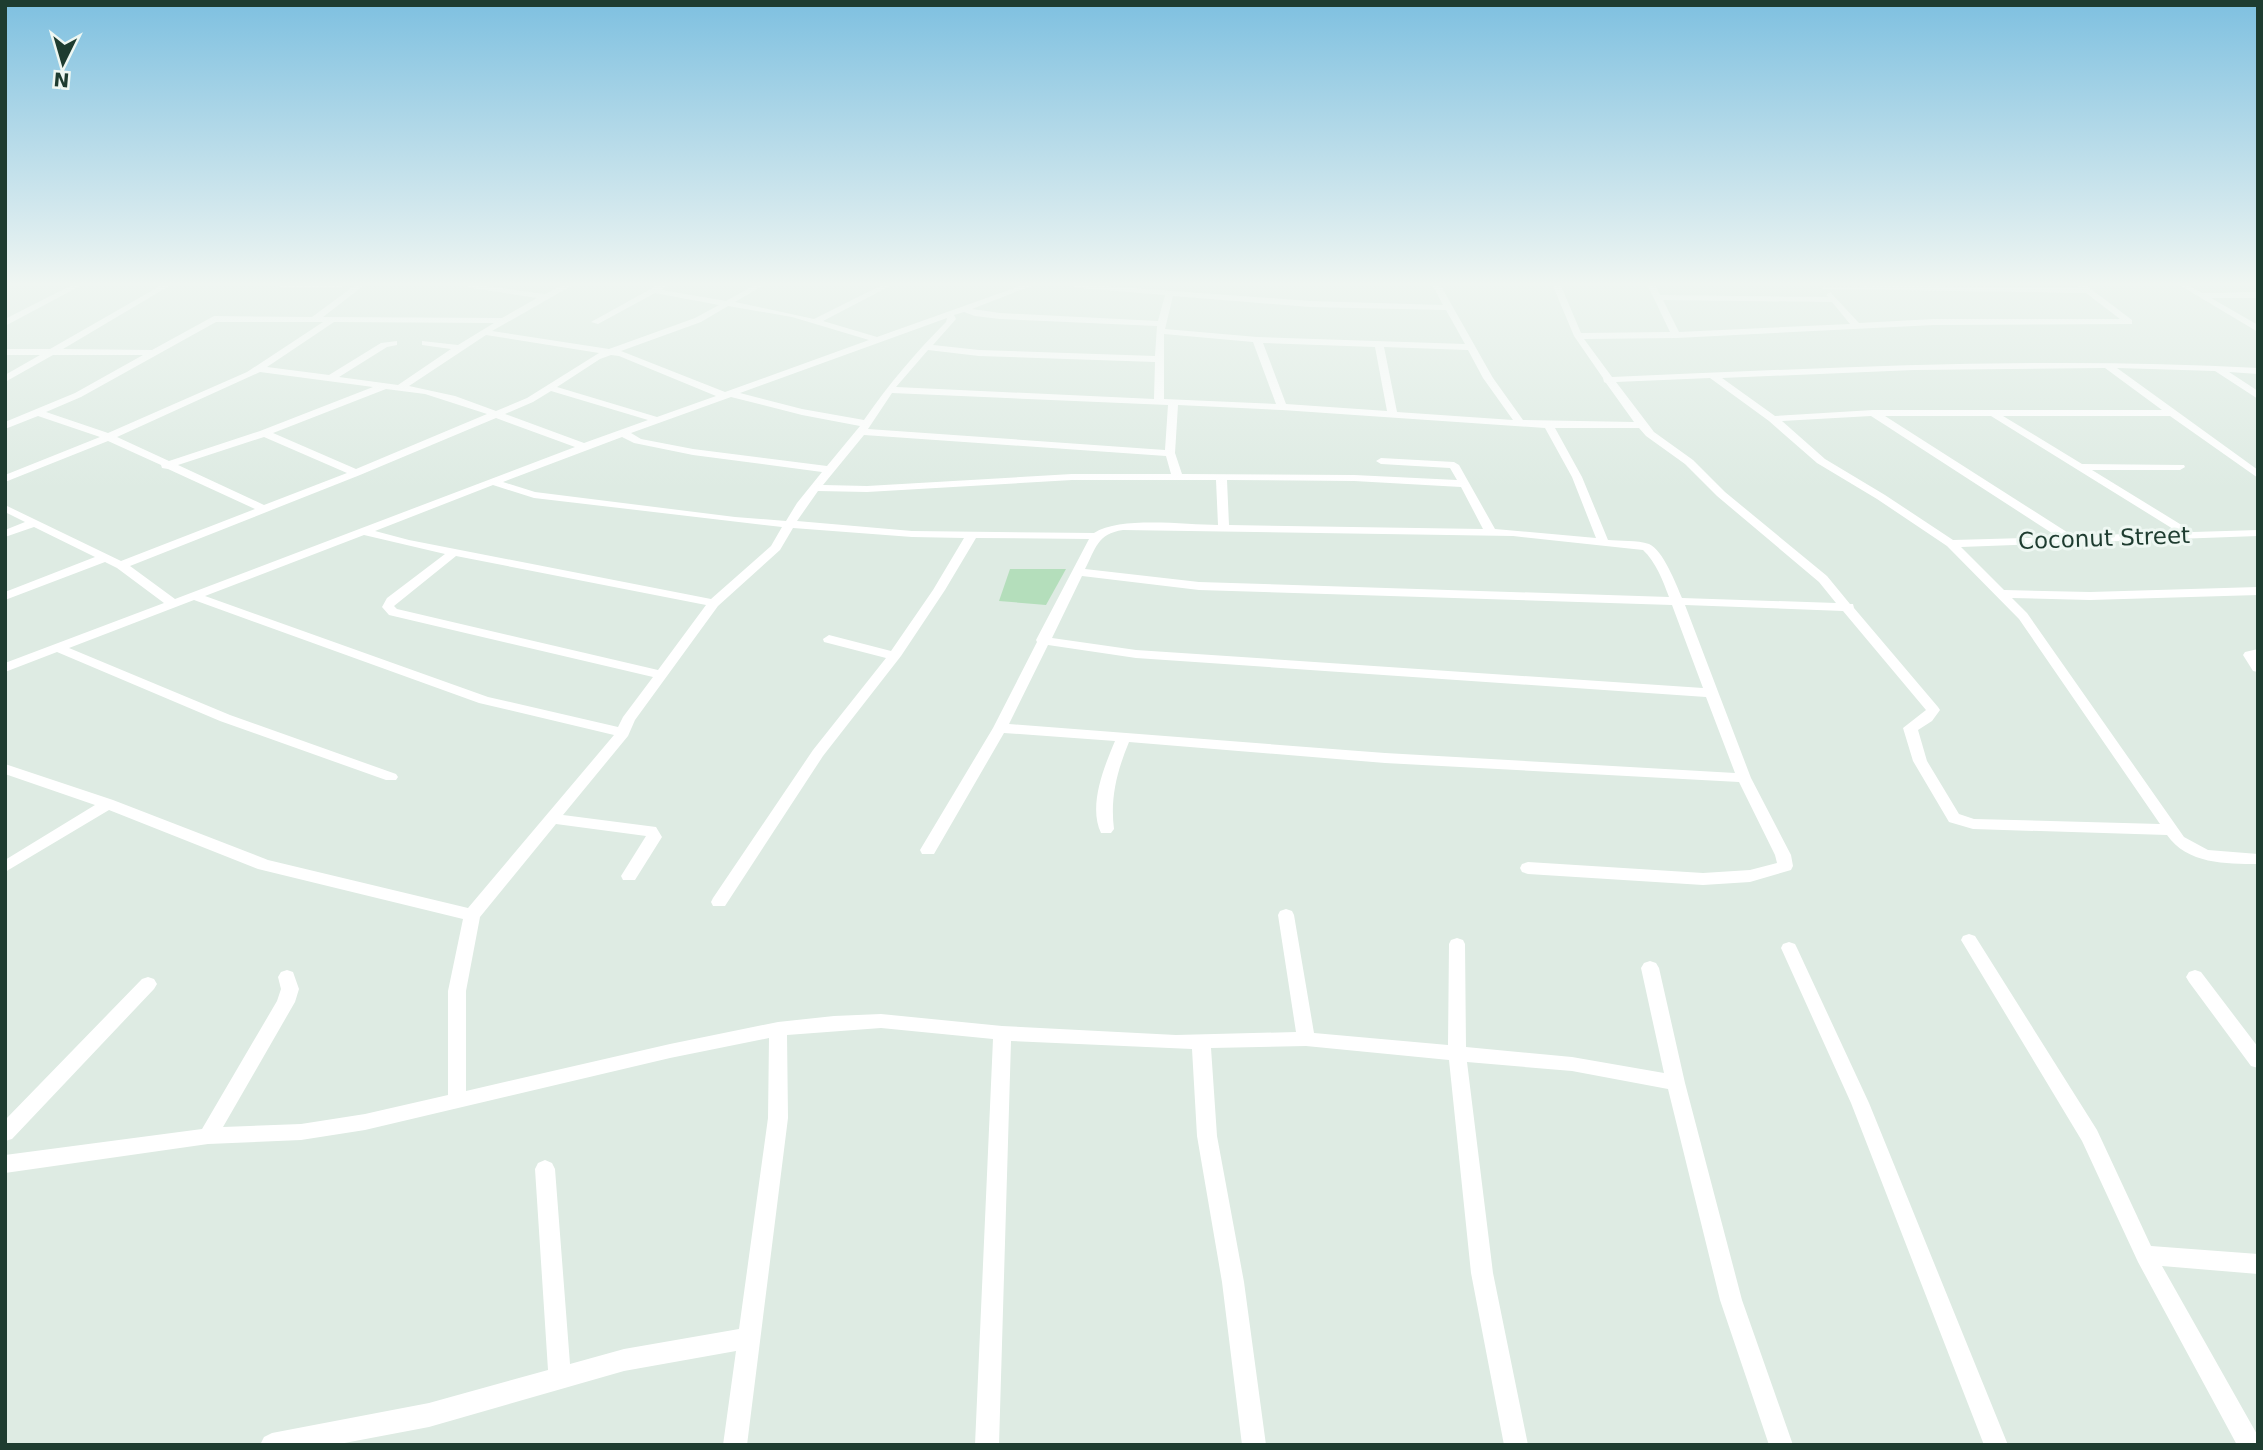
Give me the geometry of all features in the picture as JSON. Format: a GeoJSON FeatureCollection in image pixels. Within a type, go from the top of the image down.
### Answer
{"type":"FeatureCollection","features":[{"type":"Feature","properties":{"kind":"street"},"geometry":{"type":"LineString","coordinates":[[5,379],[46,354]]}},
{"type":"Feature","properties":{"kind":"street"},"geometry":{"type":"LineString","coordinates":[[5,426],[39,413],[109,379],[148,354]]}},
{"type":"Feature","properties":{"kind":"street"},"geometry":{"type":"LineString","coordinates":[[5,480],[107,438],[260,369],[282,354]]}},
{"type":"Feature","properties":{"kind":"street"},"geometry":{"type":"LineString","coordinates":[[331,378],[370,354]]}},
{"type":"Feature","properties":{"kind":"street"},"geometry":{"type":"LineString","coordinates":[[401,387],[447,354]]}},
{"type":"Feature","properties":{"kind":"street"},"geometry":{"type":"LineString","coordinates":[[121,565],[356,473],[494,415],[551,388],[604,354]]}},
{"type":"Feature","properties":{"kind":"street"},"geometry":{"type":"LineString","coordinates":[[615,354],[728,395],[864,428],[1170,453]]}},
{"type":"Feature","properties":{"kind":"street"},"geometry":{"type":"LineString","coordinates":[[5,668],[584,447],[840,354]]}},
{"type":"Feature","properties":{"kind":"street"},"geometry":{"type":"LineString","coordinates":[[457,1101],[457,991],[471,915],[554,819],[623,733],[628,720],[714,603],[765,559],[802,505],[818,488],[919,354]]}},
{"type":"Feature","properties":{"kind":"street"},"geometry":{"type":"LineString","coordinates":[[999,354],[1160,359]]}},
{"type":"Feature","properties":{"kind":"street"},"geometry":{"type":"LineString","coordinates":[[1159,403],[1160,354]]}},
{"type":"Feature","properties":{"kind":"street"},"geometry":{"type":"LineString","coordinates":[[1262,354],[1282,407]]}},
{"type":"Feature","properties":{"kind":"street"},"geometry":{"type":"LineString","coordinates":[[1381,354],[1392,414]]}},
{"type":"Feature","properties":{"kind":"street"},"geometry":{"type":"LineString","coordinates":[[1475,354],[1488,378],[1520,423]]}},
{"type":"Feature","properties":{"kind":"street"},"geometry":{"type":"LineString","coordinates":[[1590,354],[1642,425],[1689,462],[1721,494],[1823,579],[1933,710],[1927,719],[1910,728],[1920,761],[1954,818],[1973,824],[2170,830]]}},
{"type":"Feature","properties":{"kind":"street"},"geometry":{"type":"LineString","coordinates":[[1607,380],[1853,368],[2108,366],[2214,367],[2258,371]]}},
{"type":"Feature","properties":{"kind":"street"},"geometry":{"type":"LineString","coordinates":[[2108,366],[2258,475]]}},
{"type":"Feature","properties":{"kind":"street"},"geometry":{"type":"LineString","coordinates":[[2214,367],[2258,396]]}},
{"type":"Feature","properties":{"kind":"street"},"geometry":{"type":"LineString","coordinates":[[260,369],[388,385],[452,398],[584,447]]}},
{"type":"Feature","properties":{"kind":"street"},"geometry":{"type":"LineString","coordinates":[[1713,376],[1773,419],[1821,461],[1951,544],[2023,616],[2170,830],[2191,850],[2210,857],[2258,859]]}},
{"type":"Feature","properties":{"kind":"street"},"geometry":{"type":"LineString","coordinates":[[166,466],[264,433],[388,385]]}},
{"type":"Feature","properties":{"kind":"street"},"geometry":{"type":"LineString","coordinates":[[551,388],[657,420]]}},
{"type":"Feature","properties":{"kind":"street"},"geometry":{"type":"LineString","coordinates":[[891,390],[1282,407],[1548,425],[1642,425]]}},
{"type":"Feature","properties":{"kind":"street"},"geometry":{"type":"LineString","coordinates":[[1173,403],[1170,453],[1177,476]]}},
{"type":"Feature","properties":{"kind":"street"},"geometry":{"type":"LineString","coordinates":[[39,413],[72,422],[264,509]]}},
{"type":"Feature","properties":{"kind":"street"},"geometry":{"type":"LineString","coordinates":[[1773,419],[1874,414],[2172,413]]}},
{"type":"Feature","properties":{"kind":"street"},"geometry":{"type":"LineString","coordinates":[[1874,414],[2071,540]]}},
{"type":"Feature","properties":{"kind":"street"},"geometry":{"type":"LineString","coordinates":[[1995,415],[2189,534]]}},
{"type":"Feature","properties":{"kind":"street"},"geometry":{"type":"LineString","coordinates":[[1548,425],[1577,477],[1603,541]]}},
{"type":"Feature","properties":{"kind":"street"},"geometry":{"type":"LineString","coordinates":[[264,433],[356,473]]}},
{"type":"Feature","properties":{"kind":"street"},"geometry":{"type":"LineString","coordinates":[[623,433],[638,441],[693,452],[830,470]]}},
{"type":"Feature","properties":{"kind":"street"},"geometry":{"type":"LineString","coordinates":[[1381,461],[1454,465],[1491,533]]}},
{"type":"Feature","properties":{"kind":"street"},"geometry":{"type":"LineString","coordinates":[[2079,467],[2180,467]]}},
{"type":"Feature","properties":{"kind":"street"},"geometry":{"type":"LineString","coordinates":[[818,488],[842,490],[1072,477],[1177,476],[1354,478],[1463,484]]}},
{"type":"Feature","properties":{"kind":"street"},"geometry":{"type":"LineString","coordinates":[[1221,477],[1224,530]]}},
{"type":"Feature","properties":{"kind":"street"},"geometry":{"type":"LineString","coordinates":[[493,482],[534,495],[663,513],[912,534],[1096,536],[1108,529],[1123,527],[1491,533],[1636,545],[1653,553],[1677,603],[1744,778],[1783,855],[1785,866],[1750,876],[1703,879],[1528,868]]}},
{"type":"Feature","properties":{"kind":"street"},"geometry":{"type":"LineString","coordinates":[[5,508],[121,565],[172,603]]}},
{"type":"Feature","properties":{"kind":"street"},"geometry":{"type":"LineString","coordinates":[[5,534],[35,522]]}},
{"type":"Feature","properties":{"kind":"street"},"geometry":{"type":"LineString","coordinates":[[363,531],[383,538],[714,603]]}},
{"type":"Feature","properties":{"kind":"street","name":"Coconut Street"},"geometry":{"type":"LineString","coordinates":[[1951,544],[2258,533]]}},
{"type":"Feature","properties":{"kind":"street"},"geometry":{"type":"LineString","coordinates":[[719,902],[818,753],[894,656],[939,590],[971,535]]}},
{"type":"Feature","properties":{"kind":"street"},"geometry":{"type":"LineString","coordinates":[[928,850],[1000,728],[1096,536]]}},
{"type":"Feature","properties":{"kind":"street"},"geometry":{"type":"LineString","coordinates":[[453,552],[391,601],[388,607],[393,612],[663,675]]}},
{"type":"Feature","properties":{"kind":"street"},"geometry":{"type":"LineString","coordinates":[[5,596],[106,557]]}},
{"type":"Feature","properties":{"kind":"street"},"geometry":{"type":"LineString","coordinates":[[1079,572],[1199,586],[1849,607]]}},
{"type":"Feature","properties":{"kind":"street"},"geometry":{"type":"LineString","coordinates":[[2000,594],[2090,596],[2258,591]]}},
{"type":"Feature","properties":{"kind":"street"},"geometry":{"type":"LineString","coordinates":[[194,596],[484,700],[623,733]]}},
{"type":"Feature","properties":{"kind":"street"},"geometry":{"type":"LineString","coordinates":[[829,639],[894,656]]}},
{"type":"Feature","properties":{"kind":"street"},"geometry":{"type":"LineString","coordinates":[[1042,640],[1136,654],[1713,693]]}},
{"type":"Feature","properties":{"kind":"street"},"geometry":{"type":"LineString","coordinates":[[58,648],[225,718],[391,777]]}},
{"type":"Feature","properties":{"kind":"street"},"geometry":{"type":"LineString","coordinates":[[2258,653],[2250,655],[2258,668]]}},
{"type":"Feature","properties":{"kind":"street"},"geometry":{"type":"LineString","coordinates":[[1000,728],[1385,758],[1744,778]]}},
{"type":"Feature","properties":{"kind":"street"},"geometry":{"type":"LineString","coordinates":[[1106,829],[1103,807],[1105,789],[1123,739]]}},
{"type":"Feature","properties":{"kind":"street"},"geometry":{"type":"LineString","coordinates":[[7,772],[108,804],[264,865],[471,915]]}},
{"type":"Feature","properties":{"kind":"street"},"geometry":{"type":"LineString","coordinates":[[5,867],[108,804]]}},
{"type":"Feature","properties":{"kind":"street"},"geometry":{"type":"LineString","coordinates":[[554,819],[651,831],[654,837],[629,876]]}},
{"type":"Feature","properties":{"kind":"street"},"geometry":{"type":"LineString","coordinates":[[1286,915],[1306,1040]]}},
{"type":"Feature","properties":{"kind":"street"},"geometry":{"type":"LineString","coordinates":[[1969,940],[2090,1136],[2145,1255],[2249,1445]]}},
{"type":"Feature","properties":{"kind":"street"},"geometry":{"type":"LineString","coordinates":[[1457,944],[1457,1052],[1482,1273],[1516,1445]]}},
{"type":"Feature","properties":{"kind":"street"},"geometry":{"type":"LineString","coordinates":[[1789,948],[1860,1103],[1996,1445]]}},
{"type":"Feature","properties":{"kind":"street"},"geometry":{"type":"LineString","coordinates":[[1650,968],[1731,1300],[1782,1445]]}},
{"type":"Feature","properties":{"kind":"street"},"geometry":{"type":"LineString","coordinates":[[208,1136],[286,1002],[290,989],[287,977]]}},
{"type":"Feature","properties":{"kind":"street"},"geometry":{"type":"LineString","coordinates":[[2195,977],[2258,1061]]}},
{"type":"Feature","properties":{"kind":"street"},"geometry":{"type":"LineString","coordinates":[[5,1133],[148,984]]}},
{"type":"Feature","properties":{"kind":"street"},"geometry":{"type":"LineString","coordinates":[[5,1164],[208,1136],[301,1132],[365,1122],[670,1051],[778,1029],[834,1023],[881,1021],[1002,1033],[1201,1042],[1306,1040],[1572,1063],[1676,1083]]}},
{"type":"Feature","properties":{"kind":"street"},"geometry":{"type":"LineString","coordinates":[[734,1445],[778,1118],[778,1029]]}},
{"type":"Feature","properties":{"kind":"street"},"geometry":{"type":"LineString","coordinates":[[987,1445],[1002,1033]]}},
{"type":"Feature","properties":{"kind":"street"},"geometry":{"type":"LineString","coordinates":[[1201,1042],[1207,1136],[1233,1282],[1254,1445]]}},
{"type":"Feature","properties":{"kind":"street"},"geometry":{"type":"LineString","coordinates":[[545,1169],[560,1377]]}},
{"type":"Feature","properties":{"kind":"street"},"geometry":{"type":"LineString","coordinates":[[2145,1255],[2258,1264]]}},
{"type":"Feature","properties":{"kind":"street"},"geometry":{"type":"LineString","coordinates":[[272,1445],[429,1415],[624,1360],[749,1338]]}},
{"type":"Feature","properties":{"kind":"green space"},"geometry":{"type":"Polygon","coordinates":[[[1010,569],[1066,569],[1046,605],[999,601],[1010,569]]]}}]}
